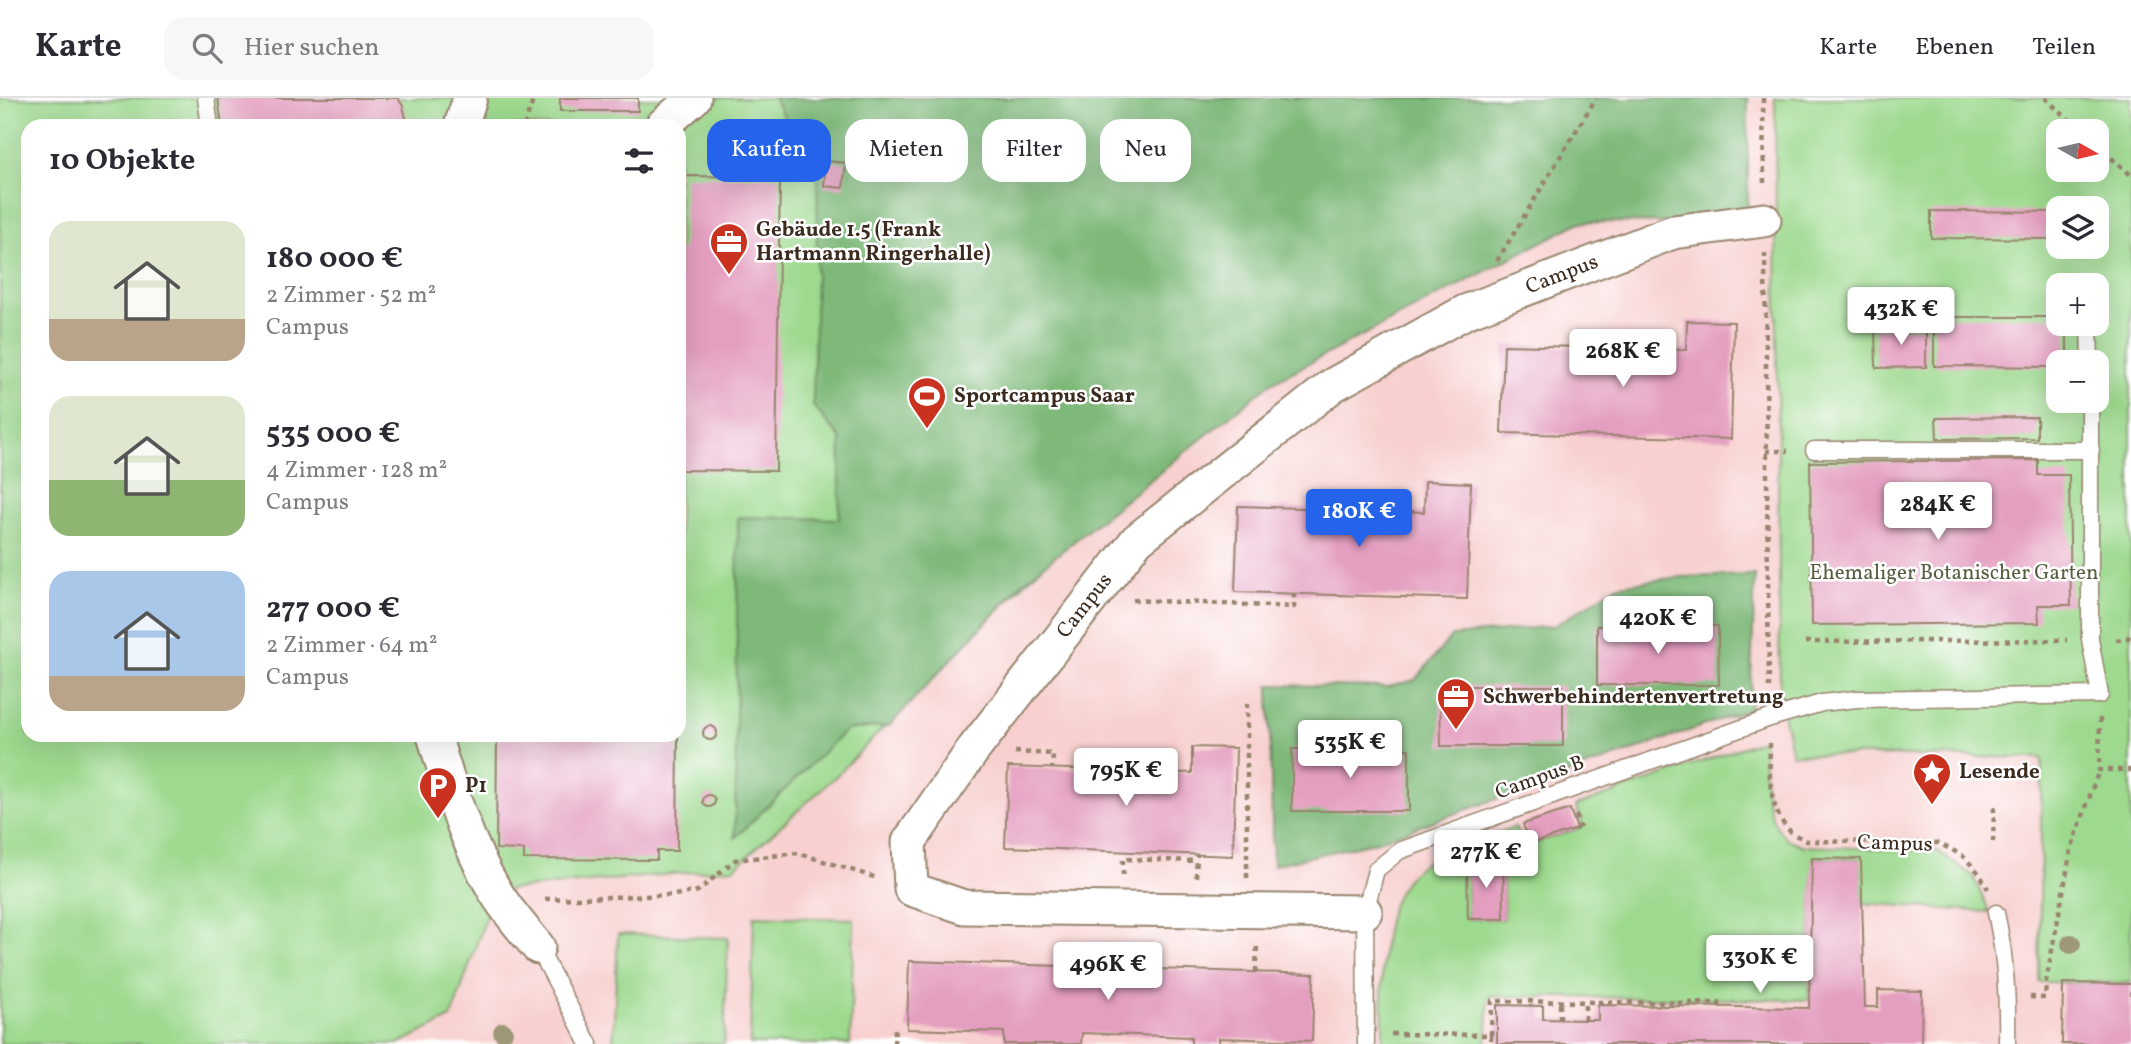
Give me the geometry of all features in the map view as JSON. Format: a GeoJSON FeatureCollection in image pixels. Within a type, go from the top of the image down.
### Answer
{"type":"FeatureCollection","features":[{"type":"Feature","properties":{"kind":"street"},"geometry":{"type":"LineString","coordinates":[[463,119],[470,98]]}},
{"type":"Feature","properties":{"kind":"street"},"geometry":{"type":"LineString","coordinates":[[670,119],[694,98]]}},
{"type":"Feature","properties":{"kind":"street","name":"Campus"},"geometry":{"type":"LineString","coordinates":[[911,889],[909,842],[973,750],[1137,540],[1333,385],[1465,312],[1673,232],[1765,220]]}},
{"type":"Feature","properties":{"kind":"street"},"geometry":{"type":"LineString","coordinates":[[437,742],[454,806],[471,845],[502,901],[538,947]]}},
{"type":"Feature","properties":{"kind":"street"},"geometry":{"type":"LineString","coordinates":[[911,889],[964,908],[1365,912]]}},
{"type":"Feature","properties":{"kind":"lane"},"geometry":{"type":"LineString","coordinates":[[206,98],[209,119]]}},
{"type":"Feature","properties":{"kind":"lane"},"geometry":{"type":"LineString","coordinates":[[2090,413],[2090,639],[2100,695]]}},
{"type":"Feature","properties":{"kind":"lane"},"geometry":{"type":"LineString","coordinates":[[1814,450],[2091,450]]}},
{"type":"Feature","properties":{"kind":"lane","name":"Campus B"},"geometry":{"type":"LineString","coordinates":[[1366,1044],[1365,912],[1376,870],[1399,851],[1770,718],[1822,703],[1856,699],[2100,695]]}},
{"type":"Feature","properties":{"kind":"lane"},"geometry":{"type":"LineString","coordinates":[[1996,913],[2004,949],[2008,996],[2007,1044]]}},
{"type":"Feature","properties":{"kind":"lane"},"geometry":{"type":"LineString","coordinates":[[538,947],[589,1044]]}},
{"type":"Feature","properties":{"kind":"path"},"geometry":{"type":"LineString","coordinates":[[526,119],[534,98]]}},
{"type":"Feature","properties":{"kind":"path"},"geometry":{"type":"LineString","coordinates":[[1494,265],[1595,98]]}},
{"type":"Feature","properties":{"kind":"path"},"geometry":{"type":"LineString","coordinates":[[1763,98],[1769,671]]}},
{"type":"Feature","properties":{"kind":"path"},"geometry":{"type":"LineString","coordinates":[[2045,98],[2068,119]]}},
{"type":"Feature","properties":{"kind":"path"},"geometry":{"type":"LineString","coordinates":[[2109,156],[2131,175]]}},
{"type":"Feature","properties":{"kind":"path"},"geometry":{"type":"LineString","coordinates":[[1091,598],[1294,607],[1294,594]]}},
{"type":"Feature","properties":{"kind":"path"},"geometry":{"type":"LineString","coordinates":[[1805,642],[2090,639]]}},
{"type":"Feature","properties":{"kind":"path"},"geometry":{"type":"LineString","coordinates":[[2046,982],[2071,850],[2099,770],[2100,695]]}},
{"type":"Feature","properties":{"kind":"path"},"geometry":{"type":"LineString","coordinates":[[1247,702],[1247,855]]}},
{"type":"Feature","properties":{"kind":"path","name":"Campus"},"geometry":{"type":"LineString","coordinates":[[1770,754],[1772,792],[1778,814],[1788,830],[1807,841],[1938,844],[1962,855],[1979,873],[1992,898],[1996,913]]}},
{"type":"Feature","properties":{"kind":"path"},"geometry":{"type":"LineString","coordinates":[[2099,770],[2131,770]]}},
{"type":"Feature","properties":{"kind":"path"},"geometry":{"type":"LineString","coordinates":[[1993,842],[1994,807]]}},
{"type":"Feature","properties":{"kind":"path"},"geometry":{"type":"LineString","coordinates":[[502,901],[674,895],[698,891],[735,860],[799,853],[911,889]]}},
{"type":"Feature","properties":{"kind":"path"},"geometry":{"type":"LineString","coordinates":[[1121,909],[1123,859],[1197,861],[1197,854]]}},
{"type":"Feature","properties":{"kind":"path"},"geometry":{"type":"LineString","coordinates":[[1256,972],[1257,938]]}},
{"type":"Feature","properties":{"kind":"path"},"geometry":{"type":"LineString","coordinates":[[1491,1044],[1492,1001],[1677,1004],[1698,999],[1719,1003],[1719,1007]]}},
{"type":"Feature","properties":{"kind":"path"},"geometry":{"type":"LineString","coordinates":[[1560,1001],[1560,1019]]}},
{"type":"Feature","properties":{"kind":"path"},"geometry":{"type":"LineString","coordinates":[[1585,1001],[1585,1020]]}},
{"type":"Feature","properties":{"kind":"path"},"geometry":{"type":"LineString","coordinates":[[894,1044],[895,1029]]}},
{"type":"Feature","properties":{"kind":"path"},"geometry":{"type":"LineString","coordinates":[[1383,1034],[1491,1035]]}},
{"type":"Feature","properties":{"kind":"shaded area"},"geometry":{"type":"Polygon","coordinates":[[[1501,98],[2131,98],[2131,1044],[398,1044],[451,1018],[495,891],[734,868],[835,777],[1501,98]]]}},
{"type":"Feature","properties":{"kind":"green space","name":"Sportcampus Saar"},"geometry":{"type":"Polygon","coordinates":[[[0,98],[1501,98],[835,777],[734,868],[495,891],[451,1018],[398,1044],[0,1044],[0,98]]]}},
{"type":"Feature","properties":{"kind":"green space"},"geometry":{"type":"Polygon","coordinates":[[[774,98],[1748,98],[1748,223],[1580,222],[1271,383],[1022,583],[889,726],[846,730],[735,838],[738,517],[839,519],[841,439],[813,406],[818,182],[831,182],[831,119],[785,119],[774,98]]]}},
{"type":"Feature","properties":{"kind":"green space","name":"Ehemaliger Botanischer Garten"},"geometry":{"type":"Polygon","coordinates":[[[1775,98],[2131,98],[2131,983],[2039,982],[2042,758],[1792,754],[1780,700],[1775,98]]]}},
{"type":"Feature","properties":{"kind":"green space"},"geometry":{"type":"Polygon","coordinates":[[[1755,575],[1750,709],[1378,841],[1273,865],[1269,685],[1387,687],[1415,680],[1452,636],[1554,626],[1619,585],[1680,577],[1755,575]]]}},
{"type":"Feature","properties":{"kind":"green space"},"geometry":{"type":"Polygon","coordinates":[[[1763,740],[1764,779],[1769,807],[1773,820],[1788,839],[1803,846],[1937,851],[1973,876],[1989,912],[1862,903],[1860,859],[1813,858],[1809,1000],[1489,996],[1486,1044],[1383,1044],[1382,971],[1388,920],[1396,897],[1408,878],[1426,862],[1467,845],[1468,919],[1504,919],[1502,832],[1515,827],[1522,847],[1577,829],[1583,826],[1576,806],[1763,740]]]}},
{"type":"Feature","properties":{"kind":"green space"},"geometry":{"type":"Polygon","coordinates":[[[754,916],[854,919],[850,1044],[750,1044],[754,916]]]}},
{"type":"Feature","properties":{"kind":"green space"},"geometry":{"type":"Polygon","coordinates":[[[618,934],[728,938],[724,1044],[613,1044],[618,934]]]}},
{"type":"Feature","properties":{"kind":"building"},"geometry":{"type":"Polygon","coordinates":[[[218,98],[398,98],[406,119],[221,119],[218,98]]]}},
{"type":"Feature","properties":{"kind":"building"},"geometry":{"type":"Polygon","coordinates":[[[560,98],[638,98],[638,111],[560,111],[560,98]]]}},
{"type":"Feature","properties":{"kind":"building"},"geometry":{"type":"Polygon","coordinates":[[[831,162],[845,163],[843,188],[824,186],[824,182],[831,182],[831,162]]]}},
{"type":"Feature","properties":{"kind":"building"},"geometry":{"type":"Polygon","coordinates":[[[686,176],[707,176],[707,182],[780,182],[776,471],[686,470],[686,176]]]}},
{"type":"Feature","properties":{"kind":"building"},"geometry":{"type":"Polygon","coordinates":[[[1931,211],[2046,212],[2046,239],[1931,238],[1931,211]]]}},
{"type":"Feature","properties":{"kind":"building"},"geometry":{"type":"Polygon","coordinates":[[[1934,317],[2046,317],[2046,336],[2067,336],[2067,350],[2046,350],[2046,367],[1934,366],[1934,317]]]}},
{"type":"Feature","properties":{"kind":"building"},"geometry":{"type":"Polygon","coordinates":[[[1687,321],[1734,322],[1731,439],[1501,433],[1504,345],[1686,350],[1687,321]]]}},
{"type":"Feature","properties":{"kind":"building"},"geometry":{"type":"Polygon","coordinates":[[[1926,327],[1926,367],[1876,368],[1875,328],[1926,327]]]}},
{"type":"Feature","properties":{"kind":"building"},"geometry":{"type":"Polygon","coordinates":[[[2037,417],[2037,438],[1937,439],[1936,418],[2037,417]]]}},
{"type":"Feature","properties":{"kind":"building"},"geometry":{"type":"Polygon","coordinates":[[[2038,460],[2038,475],[2069,475],[2071,605],[2038,605],[2039,623],[1812,625],[1810,462],[2038,460]]]}},
{"type":"Feature","properties":{"kind":"building"},"geometry":{"type":"Polygon","coordinates":[[[1425,481],[1471,483],[1467,599],[1235,592],[1238,506],[1424,512],[1425,481]]]}},
{"type":"Feature","properties":{"kind":"building"},"geometry":{"type":"Polygon","coordinates":[[[1597,626],[1718,626],[1719,685],[1597,685],[1597,626]]]}},
{"type":"Feature","properties":{"kind":"building"},"geometry":{"type":"Polygon","coordinates":[[[1440,686],[1563,686],[1563,746],[1441,746],[1440,686]]]}},
{"type":"Feature","properties":{"kind":"building"},"geometry":{"type":"Polygon","coordinates":[[[710,726],[715,728],[715,738],[710,740],[705,738],[703,733],[705,728],[710,726]]]}},
{"type":"Feature","properties":{"kind":"building"},"geometry":{"type":"Polygon","coordinates":[[[497,742],[678,742],[677,851],[657,851],[657,860],[524,859],[524,850],[496,849],[497,742]]]}},
{"type":"Feature","properties":{"kind":"building"},"geometry":{"type":"Polygon","coordinates":[[[1192,747],[1236,748],[1233,856],[1005,847],[1008,767],[1192,773],[1192,747]]]}},
{"type":"Feature","properties":{"kind":"building"},"geometry":{"type":"Polygon","coordinates":[[[1292,749],[1409,749],[1409,811],[1292,811],[1292,749]]]}},
{"type":"Feature","properties":{"kind":"building"},"geometry":{"type":"Polygon","coordinates":[[[709,795],[715,801],[709,807],[703,801],[709,795]]]}},
{"type":"Feature","properties":{"kind":"building"},"geometry":{"type":"Polygon","coordinates":[[[1570,809],[1577,829],[1530,844],[1523,824],[1570,809]]]}},
{"type":"Feature","properties":{"kind":"building"},"geometry":{"type":"Polygon","coordinates":[[[1503,855],[1504,919],[1468,919],[1467,867],[1503,855]]]}},
{"type":"Feature","properties":{"kind":"building"},"geometry":{"type":"Polygon","coordinates":[[[1812,858],[1861,859],[1865,1007],[1878,1007],[1878,990],[1922,991],[1921,1044],[1497,1044],[1497,1005],[1543,1006],[1543,1019],[1585,1020],[1598,1020],[1598,1005],[1809,1008],[1812,858]]]}},
{"type":"Feature","properties":{"kind":"building"},"geometry":{"type":"Polygon","coordinates":[[[909,961],[1314,974],[1312,1041],[1219,1038],[1219,1044],[1191,1044],[1191,1037],[1082,1033],[1081,1044],[1004,1044],[1004,1032],[907,1029],[909,961]]]}},
{"type":"Feature","properties":{"kind":"building"},"geometry":{"type":"Polygon","coordinates":[[[2063,983],[2131,984],[2131,1044],[2062,1044],[2063,983]]]}},
{"type":"Feature","properties":{"kind":"place","name":"Gebäude 1.5 (Frank Hartmann Ringerhalle)"},"geometry":{"type":"Point","coordinates":[729,276]}},
{"type":"Feature","properties":{"kind":"place","name":"Sportcampus Saar"},"geometry":{"type":"Point","coordinates":[927,430]}},
{"type":"Feature","properties":{"kind":"place","name":"Schwerbehindertenvertretung"},"geometry":{"type":"Point","coordinates":[1456,731]}},
{"type":"Feature","properties":{"kind":"place","name":"Lesende"},"geometry":{"type":"Point","coordinates":[1932,806]}},
{"type":"Feature","properties":{"kind":"place","name":"P1"},"geometry":{"type":"Point","coordinates":[438,820]}}]}
